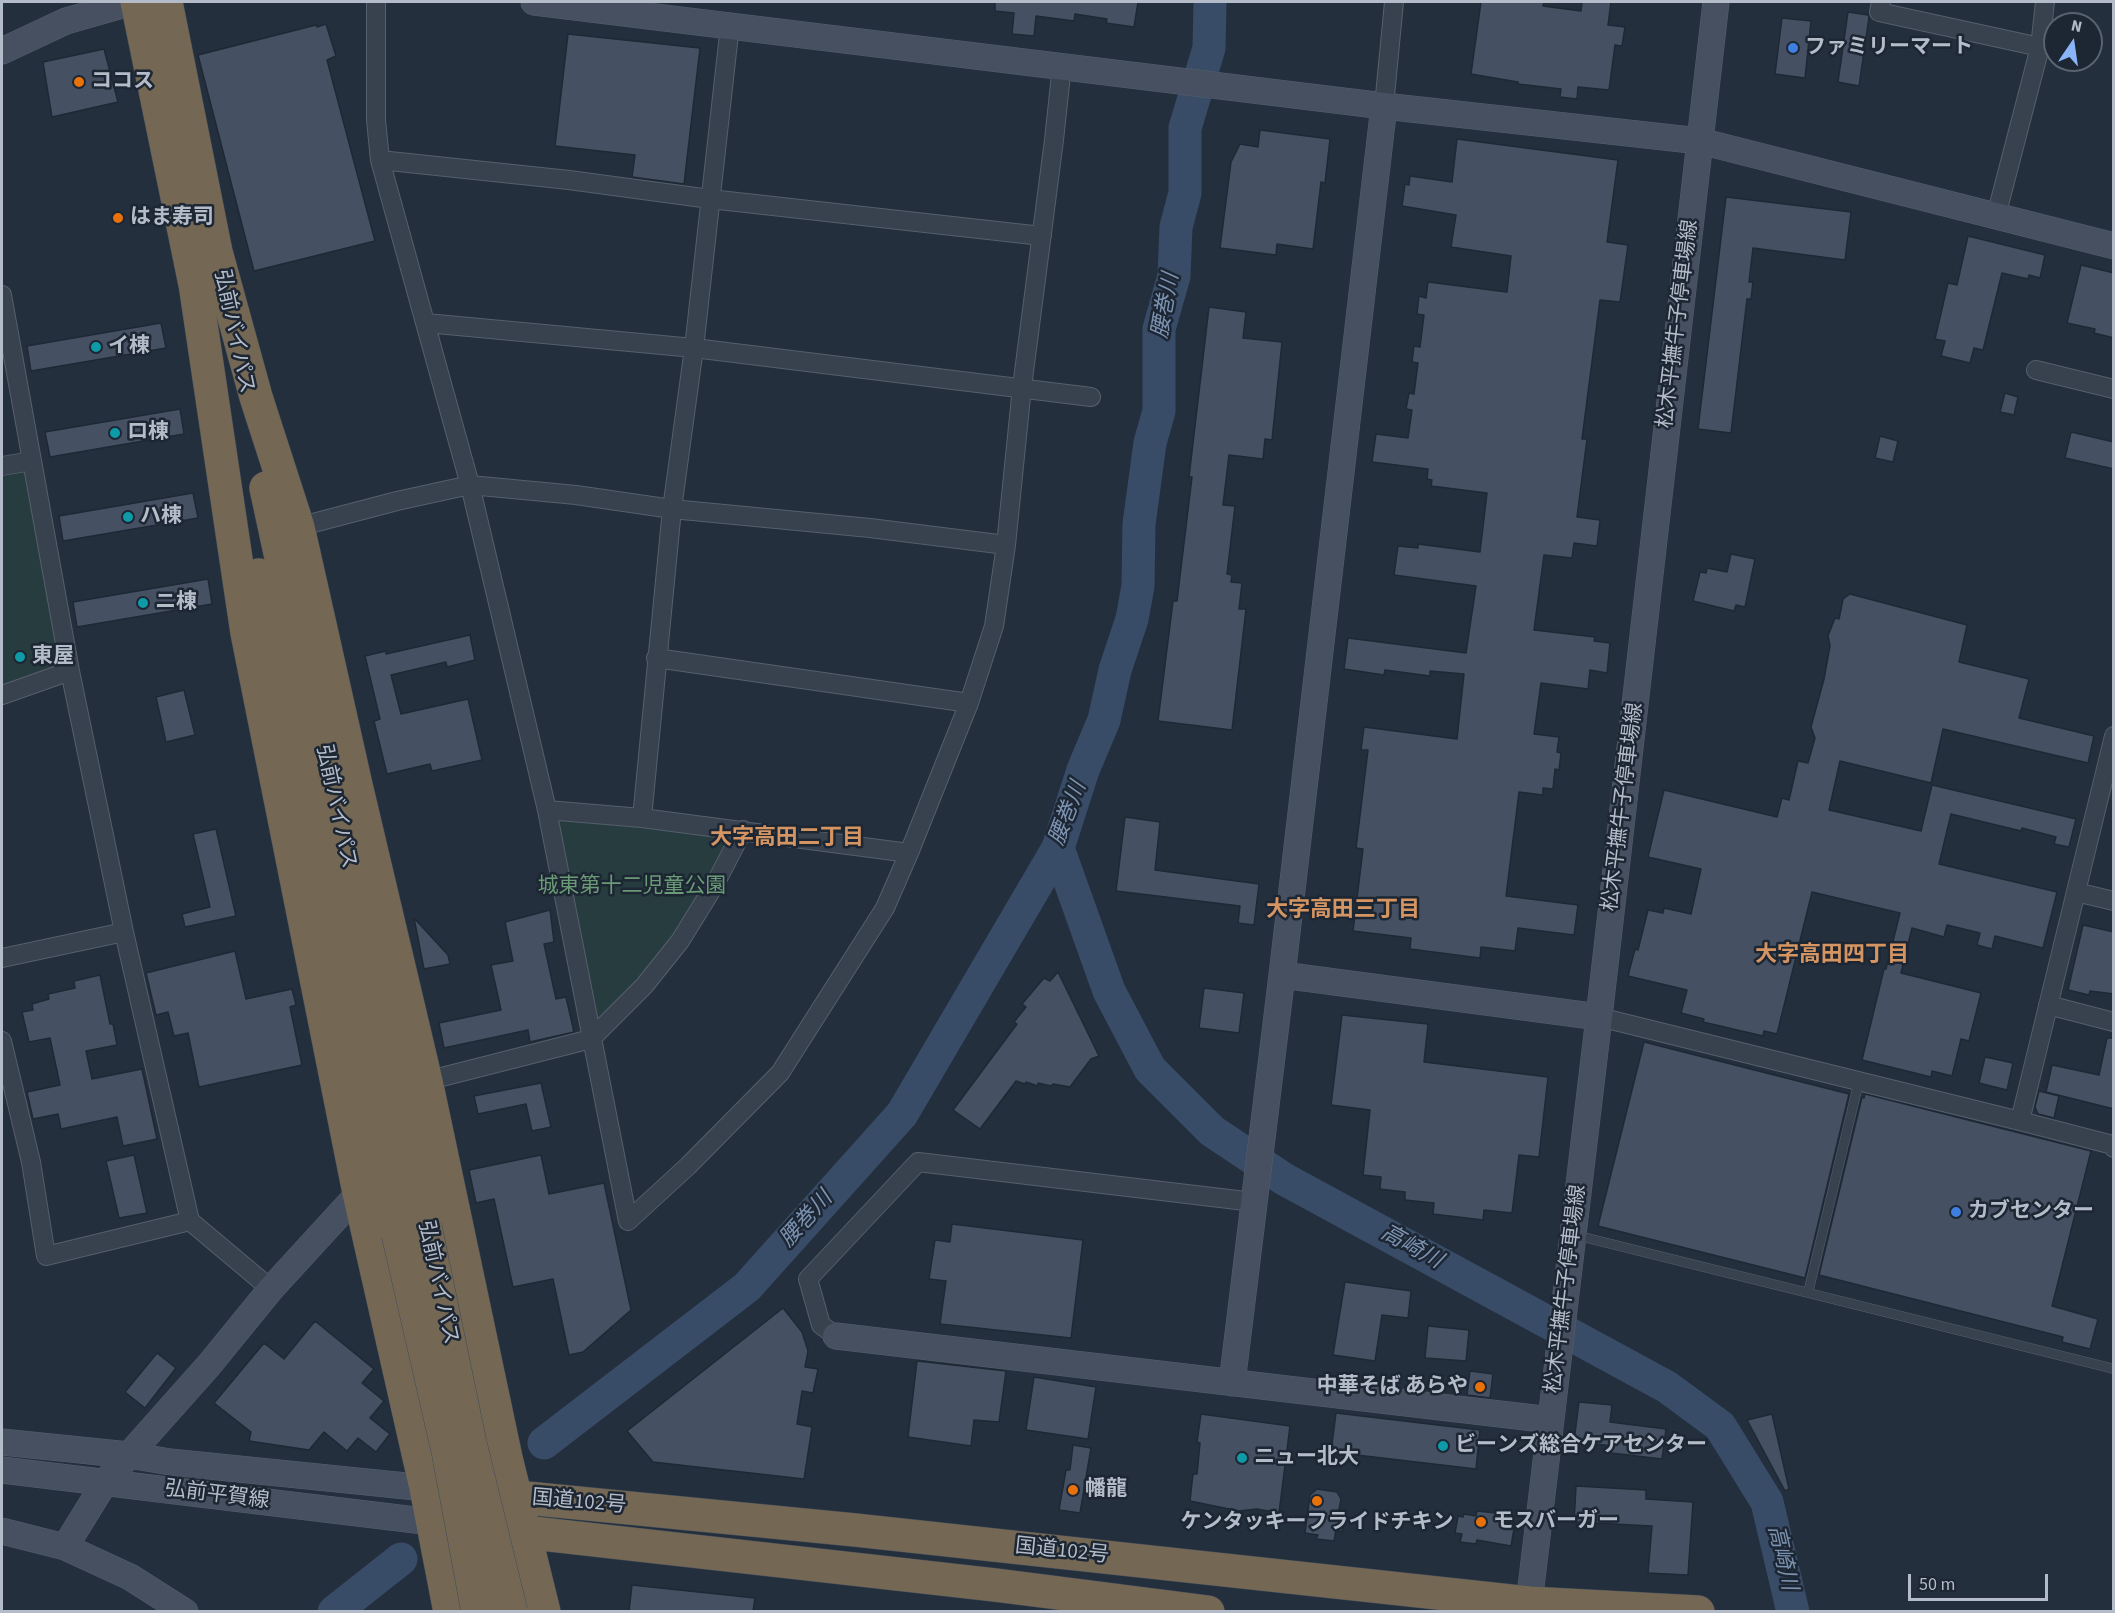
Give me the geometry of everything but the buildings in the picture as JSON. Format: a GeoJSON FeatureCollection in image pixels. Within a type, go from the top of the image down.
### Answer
{"type":"FeatureCollection","features":[{"type":"Feature","properties":{"kind":"highway","name":"弘前バイパス"},"geometry":{"type":"LineString","coordinates":[[135,2],[287,703],[412,1230],[470,1443],[511,1611]]}},
{"type":"Feature","properties":{"kind":"highway","name":"弘前バイパス"},"geometry":{"type":"LineString","coordinates":[[166,2],[412,1230],[448,1451],[478,1611]]}},
{"type":"Feature","properties":{"kind":"highway"},"geometry":{"type":"LineString","coordinates":[[213,241],[256,397],[298,527],[426,1081],[543,1611]]}},
{"type":"Feature","properties":{"kind":"highway"},"geometry":{"type":"LineString","coordinates":[[194,278],[247,633],[359,1192],[426,1488],[450,1611]]}},
{"type":"Feature","properties":{"kind":"highway","name":"国道102号"},"geometry":{"type":"LineString","coordinates":[[426,1488],[855,1530],[1529,1607],[1698,1611]]}},
{"type":"Feature","properties":{"kind":"highway","name":"国道102号"},"geometry":{"type":"LineString","coordinates":[[432,1522],[1208,1611]]}},
{"type":"Feature","properties":{"kind":"street"},"geometry":{"type":"LineString","coordinates":[[2,51],[66,21],[135,2]]}},
{"type":"Feature","properties":{"kind":"street"},"geometry":{"type":"LineString","coordinates":[[376,2],[376,120],[380,160],[470,485],[547,810],[628,1221],[688,1166],[780,1073],[885,908],[969,703],[994,626],[1006,545],[1022,387],[1062,65]]}},
{"type":"Feature","properties":{"kind":"street"},"geometry":{"type":"LineString","coordinates":[[534,2],[731,13],[1062,65],[1384,106],[1700,141],[2114,246]]}},
{"type":"Feature","properties":{"kind":"street"},"geometry":{"type":"LineString","coordinates":[[1232,1383],[1384,106],[1394,2]]}},
{"type":"Feature","properties":{"kind":"street","name":"松木平撫牛子停車場線"},"geometry":{"type":"LineString","coordinates":[[1529,1607],[1716,2]]}},
{"type":"Feature","properties":{"kind":"street"},"geometry":{"type":"LineString","coordinates":[[1881,2],[1879,12],[2040,47]]}},
{"type":"Feature","properties":{"kind":"street"},"geometry":{"type":"LineString","coordinates":[[1996,216],[2040,47],[2045,2]]}},
{"type":"Feature","properties":{"kind":"street"},"geometry":{"type":"LineString","coordinates":[[642,818],[672,508],[694,348],[731,13]]}},
{"type":"Feature","properties":{"kind":"street"},"geometry":{"type":"LineString","coordinates":[[380,160],[1042,236]]}},
{"type":"Feature","properties":{"kind":"street"},"geometry":{"type":"LineString","coordinates":[[2,295],[70,671],[124,933],[190,1221],[272,1289]]}},
{"type":"Feature","properties":{"kind":"street"},"geometry":{"type":"LineString","coordinates":[[426,323],[694,348],[1091,397]]}},
{"type":"Feature","properties":{"kind":"street"},"geometry":{"type":"LineString","coordinates":[[2036,370],[2114,389]]}},
{"type":"Feature","properties":{"kind":"street"},"geometry":{"type":"LineString","coordinates":[[2,466],[32,461]]}},
{"type":"Feature","properties":{"kind":"street"},"geometry":{"type":"LineString","coordinates":[[298,527],[470,485],[576,495],[672,508],[870,528],[1006,545]]}},
{"type":"Feature","properties":{"kind":"street"},"geometry":{"type":"LineString","coordinates":[[656,658],[969,703]]}},
{"type":"Feature","properties":{"kind":"street"},"geometry":{"type":"LineString","coordinates":[[2,695],[70,671]]}},
{"type":"Feature","properties":{"kind":"street"},"geometry":{"type":"LineString","coordinates":[[2020,1120],[2113,739]]}},
{"type":"Feature","properties":{"kind":"street"},"geometry":{"type":"LineString","coordinates":[[547,810],[642,818],[909,853]]}},
{"type":"Feature","properties":{"kind":"street"},"geometry":{"type":"LineString","coordinates":[[426,1081],[591,1039],[644,987],[680,941],[714,886],[743,830]]}},
{"type":"Feature","properties":{"kind":"street"},"geometry":{"type":"LineString","coordinates":[[2076,892],[2114,902]]}},
{"type":"Feature","properties":{"kind":"street"},"geometry":{"type":"LineString","coordinates":[[2,958],[124,933]]}},
{"type":"Feature","properties":{"kind":"street"},"geometry":{"type":"LineString","coordinates":[[1282,975],[1599,1017],[2020,1120],[2113,1145],[2114,1148]]}},
{"type":"Feature","properties":{"kind":"street"},"geometry":{"type":"LineString","coordinates":[[2048,1005],[2114,1022]]}},
{"type":"Feature","properties":{"kind":"street"},"geometry":{"type":"LineString","coordinates":[[2,1041],[31,1162],[46,1256],[190,1221]]}},
{"type":"Feature","properties":{"kind":"street"},"geometry":{"type":"LineString","coordinates":[[1255,1193],[918,1162],[808,1279],[821,1325],[836,1336],[1551,1420]]}},
{"type":"Feature","properties":{"kind":"street"},"geometry":{"type":"LineString","coordinates":[[64,1547],[105,1482],[359,1192]]}},
{"type":"Feature","properties":{"kind":"street","name":"弘前平賀線"},"geometry":{"type":"LineString","coordinates":[[2,1442],[426,1488]]}},
{"type":"Feature","properties":{"kind":"street","name":"弘前平賀線"},"geometry":{"type":"LineString","coordinates":[[2,1470],[432,1522]]}},
{"type":"Feature","properties":{"kind":"street"},"geometry":{"type":"LineString","coordinates":[[2,1531],[64,1547],[130,1577],[185,1611]]}},
{"type":"Feature","properties":{"kind":"lane"},"geometry":{"type":"LineString","coordinates":[[1808,1293],[1859,1081]]}},
{"type":"Feature","properties":{"kind":"lane"},"geometry":{"type":"LineString","coordinates":[[1573,1235],[2114,1369]]}},
{"type":"Feature","properties":{"kind":"green space"},"geometry":{"type":"Polygon","coordinates":[[[24,471],[61,665],[2,684],[2,475],[24,471]]]}},
{"type":"Feature","properties":{"kind":"green space","name":"城東第十二児童公園"},"geometry":{"type":"Polygon","coordinates":[[[554,816],[727,835],[732,843],[683,924],[605,1016],[596,1017],[554,816]]]}},
{"type":"Feature","properties":{"kind":"waterway","name":"腰巻川"},"geometry":{"type":"LineString","coordinates":[[544,1443],[747,1287],[902,1114],[1058,848],[1083,770],[1104,720],[1115,670],[1132,619],[1138,586],[1139,524],[1150,443],[1159,411],[1159,329],[1174,276],[1176,227],[1185,193],[1185,128],[1209,48],[1210,2]]}},
{"type":"Feature","properties":{"kind":"waterway","name":"高崎川"},"geometry":{"type":"LineString","coordinates":[[1058,848],[1109,991],[1150,1069],[1212,1131],[1284,1179],[1667,1387],[1720,1426],[1767,1502],[1793,1612]]}},
{"type":"Feature","properties":{"kind":"waterway","name":"腰巻川"},"geometry":{"type":"LineString","coordinates":[[334,1612],[401,1559]]}},
{"type":"Feature","properties":{"kind":"place","name":"ファミリーマート"},"geometry":{"type":"Point","coordinates":[1793,48]}},
{"type":"Feature","properties":{"kind":"place","name":"ココス"},"geometry":{"type":"Point","coordinates":[79,82]}},
{"type":"Feature","properties":{"kind":"place","name":"はま寿司"},"geometry":{"type":"Point","coordinates":[118,218]}},
{"type":"Feature","properties":{"kind":"place","name":"イ棟"},"geometry":{"type":"Point","coordinates":[96,347]}},
{"type":"Feature","properties":{"kind":"place","name":"ロ棟"},"geometry":{"type":"Point","coordinates":[115,433]}},
{"type":"Feature","properties":{"kind":"place","name":"ハ棟"},"geometry":{"type":"Point","coordinates":[128,517]}},
{"type":"Feature","properties":{"kind":"place","name":"ニ棟"},"geometry":{"type":"Point","coordinates":[143,603]}},
{"type":"Feature","properties":{"kind":"place","name":"東屋"},"geometry":{"type":"Point","coordinates":[20,657]}},
{"type":"Feature","properties":{"kind":"place","name":"カブセンター"},"geometry":{"type":"Point","coordinates":[1956,1212]}},
{"type":"Feature","properties":{"kind":"place","name":"中華そば あらや"},"geometry":{"type":"Point","coordinates":[1480,1387]}},
{"type":"Feature","properties":{"kind":"place","name":"ビーンズ総合ケアセンター"},"geometry":{"type":"Point","coordinates":[1443,1446]}},
{"type":"Feature","properties":{"kind":"place","name":"ニュー北大"},"geometry":{"type":"Point","coordinates":[1242,1458]}},
{"type":"Feature","properties":{"kind":"place","name":"幡龍"},"geometry":{"type":"Point","coordinates":[1073,1490]}},
{"type":"Feature","properties":{"kind":"place","name":"ケンタッキーフライドチキン"},"geometry":{"type":"Point","coordinates":[1317,1501]}},
{"type":"Feature","properties":{"kind":"place","name":"モスバーガー"},"geometry":{"type":"Point","coordinates":[1481,1522]}},
{"type":"Feature","properties":{"kind":"district","name":"大字高田二丁目"},"geometry":{"type":"Point","coordinates":[787,839]}},
{"type":"Feature","properties":{"kind":"district","name":"大字高田三丁目"},"geometry":{"type":"Point","coordinates":[1343,911]}},
{"type":"Feature","properties":{"kind":"district","name":"大字高田四丁目"},"geometry":{"type":"Point","coordinates":[1832,956]}}]}
